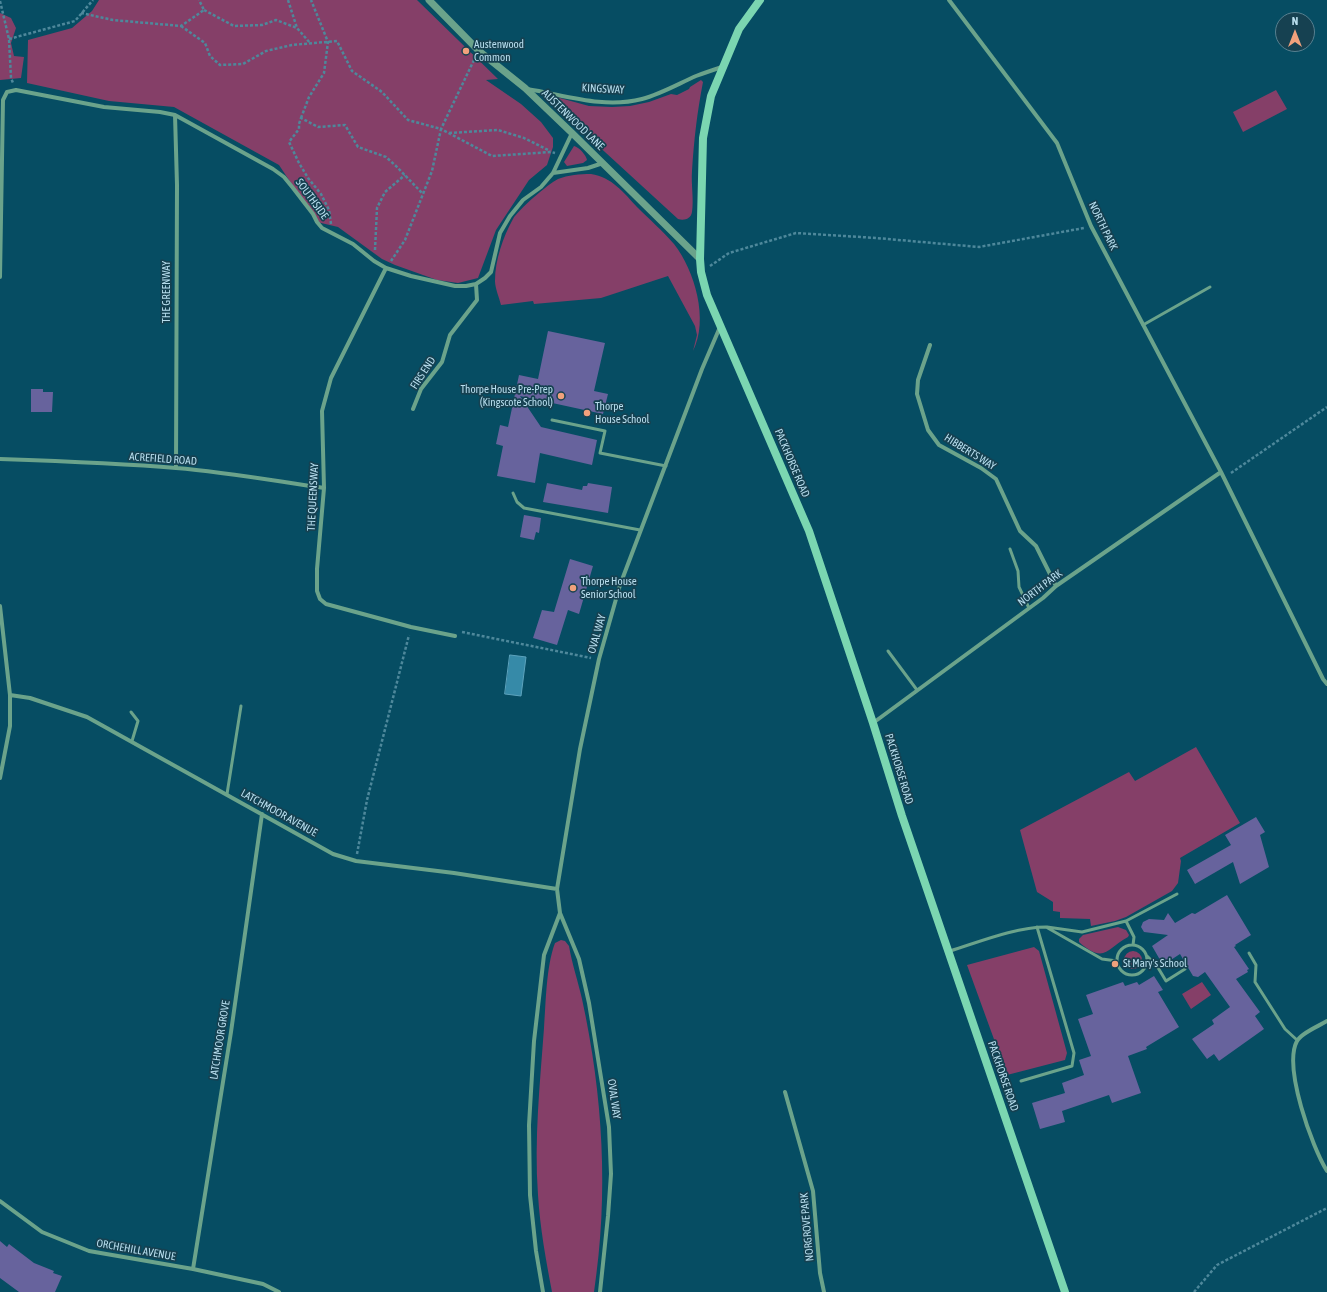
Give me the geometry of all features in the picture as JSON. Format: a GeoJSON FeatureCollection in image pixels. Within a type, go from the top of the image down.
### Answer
{"type":"FeatureCollection","features":[{"type":"Feature","properties":{"kind":"main road"},"geometry":{"type":"LineString","coordinates":[[700,259],[703,138],[710,96],[738,29],[760,0]]}},
{"type":"Feature","properties":{"kind":"main road","name":"PACKHORSE ROAD"},"geometry":{"type":"LineString","coordinates":[[700,259],[701,272],[707,295],[810,531],[902,816],[1065,1292]]}},
{"type":"Feature","properties":{"kind":"street","name":"AUSTENWOOD LANE"},"geometry":{"type":"LineString","coordinates":[[429,0],[480,51],[524,88],[572,133],[700,259]]}},
{"type":"Feature","properties":{"kind":"street","name":"NORTH PARK"},"geometry":{"type":"LineString","coordinates":[[949,0],[1057,143],[1091,226],[1221,472],[1323,679],[1327,684]]}},
{"type":"Feature","properties":{"kind":"street","name":"KINGSWAY"},"geometry":{"type":"LineString","coordinates":[[524,88],[557,94],[586,102],[620,103],[642,99],[662,92],[696,76],[722,67]]}},
{"type":"Feature","properties":{"kind":"street"},"geometry":{"type":"LineString","coordinates":[[0,277],[3,100],[7,92],[16,90]]}},
{"type":"Feature","properties":{"kind":"street","name":"SOUTHSIDE"},"geometry":{"type":"LineString","coordinates":[[16,90],[104,107],[160,112],[175,115],[273,169],[284,177],[306,204],[322,228],[353,244],[374,261],[386,268],[411,276],[455,286],[476,284]]}},
{"type":"Feature","properties":{"kind":"street","name":"THE GREENWAY"},"geometry":{"type":"LineString","coordinates":[[175,115],[177,185],[176,468]]}},
{"type":"Feature","properties":{"kind":"street"},"geometry":{"type":"LineString","coordinates":[[476,284],[491,272],[500,233],[510,216],[523,200],[541,187],[553,173],[572,133]]}},
{"type":"Feature","properties":{"kind":"street"},"geometry":{"type":"LineString","coordinates":[[553,173],[588,168],[603,163]]}},
{"type":"Feature","properties":{"kind":"street","name":"THE QUEENSWAY"},"geometry":{"type":"LineString","coordinates":[[386,268],[331,378],[322,411],[324,488],[317,569],[317,591],[320,599],[326,604],[411,627],[455,636]]}},
{"type":"Feature","properties":{"kind":"street","name":"FIRS END"},"geometry":{"type":"LineString","coordinates":[[413,409],[421,390],[442,362],[450,335],[478,300],[476,284]]}},
{"type":"Feature","properties":{"kind":"street","name":"OVAL WAY"},"geometry":{"type":"LineString","coordinates":[[600,1292],[611,1174],[609,1127],[594,1035],[579,959],[560,913],[557,889],[580,749],[599,659],[620,585],[702,369],[720,326]]}},
{"type":"Feature","properties":{"kind":"street","name":"HIBBERTS WAY"},"geometry":{"type":"LineString","coordinates":[[930,345],[918,380],[917,394],[928,430],[939,445],[981,468],[996,479],[1020,531],[1036,546],[1056,586]]}},
{"type":"Feature","properties":{"kind":"street","name":"ACREFIELD ROAD"},"geometry":{"type":"LineString","coordinates":[[0,459],[176,468],[237,475],[324,488]]}},
{"type":"Feature","properties":{"kind":"street","name":"NORTH PARK"},"geometry":{"type":"LineString","coordinates":[[873,723],[1029,608],[1056,586],[1221,472]]}},
{"type":"Feature","properties":{"kind":"street"},"geometry":{"type":"LineString","coordinates":[[0,606],[10,694],[10,726],[0,778]]}},
{"type":"Feature","properties":{"kind":"street","name":"LATCHMOOR AVENUE"},"geometry":{"type":"LineString","coordinates":[[10,694],[30,698],[87,717],[333,854],[356,861],[454,873],[557,889]]}},
{"type":"Feature","properties":{"kind":"street","name":"LATCHMOOR GROVE"},"geometry":{"type":"LineString","coordinates":[[193,1269],[232,1025],[262,814]]}},
{"type":"Feature","properties":{"kind":"street","name":"OVAL WAY"},"geometry":{"type":"LineString","coordinates":[[543,1292],[536,1251],[530,1195],[530,1125],[534,1041],[544,955],[560,913]]}},
{"type":"Feature","properties":{"kind":"street"},"geometry":{"type":"LineString","coordinates":[[1327,1021],[1297,1040],[1292,1058],[1296,1085],[1304,1118],[1322,1163],[1327,1171]]}},
{"type":"Feature","properties":{"kind":"street","name":"NORGROVE PARK"},"geometry":{"type":"LineString","coordinates":[[785,1092],[813,1191],[820,1273],[824,1292]]}},
{"type":"Feature","properties":{"kind":"street","name":"ORCHEHILL AVENUE"},"geometry":{"type":"LineString","coordinates":[[0,1201],[42,1232],[89,1251],[193,1269],[263,1284],[279,1292]]}},
{"type":"Feature","properties":{"kind":"lane"},"geometry":{"type":"LineString","coordinates":[[1143,325],[1210,287]]}},
{"type":"Feature","properties":{"kind":"lane"},"geometry":{"type":"LineString","coordinates":[[552,420],[605,432],[600,453],[666,466]]}},
{"type":"Feature","properties":{"kind":"lane"},"geometry":{"type":"LineString","coordinates":[[513,493],[517,502],[524,508],[640,530]]}},
{"type":"Feature","properties":{"kind":"lane"},"geometry":{"type":"LineString","coordinates":[[1010,549],[1018,571],[1019,587],[1029,608]]}},
{"type":"Feature","properties":{"kind":"lane"},"geometry":{"type":"LineString","coordinates":[[888,651],[917,690]]}},
{"type":"Feature","properties":{"kind":"lane"},"geometry":{"type":"LineString","coordinates":[[227,794],[241,706]]}},
{"type":"Feature","properties":{"kind":"lane"},"geometry":{"type":"LineString","coordinates":[[131,712],[138,721],[132,741]]}},
{"type":"Feature","properties":{"kind":"lane"},"geometry":{"type":"LineString","coordinates":[[948,952],[1018,930],[1046,927],[1082,932],[1126,921],[1177,894]]}},
{"type":"Feature","properties":{"kind":"lane"},"geometry":{"type":"LineString","coordinates":[[1126,921],[1134,937],[1133,945]]}},
{"type":"Feature","properties":{"kind":"lane"},"geometry":{"type":"LineString","coordinates":[[1021,1081],[1072,1066],[1074,1053],[1037,927]]}},
{"type":"Feature","properties":{"kind":"lane"},"geometry":{"type":"LineString","coordinates":[[1046,927],[1102,959],[1117,961]]}},
{"type":"Feature","properties":{"kind":"lane"},"geometry":{"type":"LineString","coordinates":[[1147,956],[1147,961],[1143,970],[1134,974],[1124,973],[1117,961],[1119,951],[1127,945],[1133,945],[1142,948],[1147,956],[1157,966],[1166,981],[1185,969]]}},
{"type":"Feature","properties":{"kind":"lane"},"geometry":{"type":"LineString","coordinates":[[1249,953],[1256,965],[1255,982],[1285,1029],[1297,1040]]}},
{"type":"Feature","properties":{"kind":"path"},"geometry":{"type":"LineString","coordinates":[[10,39],[75,21],[81,12],[94,0]]}},
{"type":"Feature","properties":{"kind":"path"},"geometry":{"type":"LineString","coordinates":[[199,0],[204,10],[234,26],[262,25],[276,20],[297,28]]}},
{"type":"Feature","properties":{"kind":"path"},"geometry":{"type":"LineString","coordinates":[[288,0],[297,28],[310,43]]}},
{"type":"Feature","properties":{"kind":"path"},"geometry":{"type":"LineString","coordinates":[[311,0],[328,42],[324,73],[309,97],[299,124],[299,129],[290,142],[299,163],[327,204],[332,233]]}},
{"type":"Feature","properties":{"kind":"path"},"geometry":{"type":"LineString","coordinates":[[0,1],[10,39],[11,78],[16,90]]}},
{"type":"Feature","properties":{"kind":"path"},"geometry":{"type":"LineString","coordinates":[[181,26],[204,10]]}},
{"type":"Feature","properties":{"kind":"path"},"geometry":{"type":"LineString","coordinates":[[81,12],[113,20],[181,26],[205,43],[210,56],[220,65],[243,64],[266,51],[292,45],[337,41],[352,71],[382,92],[408,120],[449,132],[492,156],[551,152]]}},
{"type":"Feature","properties":{"kind":"path"},"geometry":{"type":"LineString","coordinates":[[386,268],[405,240],[432,171],[441,129],[469,70],[480,51]]}},
{"type":"Feature","properties":{"kind":"path"},"geometry":{"type":"LineString","coordinates":[[301,118],[318,127],[345,125],[358,147],[386,157],[423,194]]}},
{"type":"Feature","properties":{"kind":"path"},"geometry":{"type":"LineString","coordinates":[[449,132],[498,130],[524,138],[561,156]]}},
{"type":"Feature","properties":{"kind":"path"},"geometry":{"type":"LineString","coordinates":[[374,261],[377,208],[385,192],[405,175]]}},
{"type":"Feature","properties":{"kind":"path"},"geometry":{"type":"LineString","coordinates":[[701,272],[729,253],[796,233],[979,247],[1091,226]]}},
{"type":"Feature","properties":{"kind":"path"},"geometry":{"type":"LineString","coordinates":[[1224,478],[1327,407]]}},
{"type":"Feature","properties":{"kind":"path"},"geometry":{"type":"LineString","coordinates":[[356,861],[368,800],[411,627]]}},
{"type":"Feature","properties":{"kind":"path"},"geometry":{"type":"LineString","coordinates":[[455,636],[462,632],[599,659]]}},
{"type":"Feature","properties":{"kind":"path"},"geometry":{"type":"LineString","coordinates":[[1194,1292],[1217,1265],[1327,1208]]}},
{"type":"Feature","properties":{"kind":"shaded area"},"geometry":{"type":"Polygon","coordinates":[[[99,0],[417,0],[498,79],[486,80],[521,104],[541,122],[553,138],[553,147],[547,165],[529,180],[496,230],[478,278],[458,283],[437,280],[395,265],[382,259],[338,227],[317,222],[279,165],[174,107],[109,101],[27,83],[28,40],[72,28],[92,11],[99,0]]]}},
{"type":"Feature","properties":{"kind":"shaded area"},"geometry":{"type":"Polygon","coordinates":[[[0,13],[11,18],[16,28],[11,43],[14,56],[24,57],[21,78],[0,80],[0,13]]]}},
{"type":"Feature","properties":{"kind":"shaded area"},"geometry":{"type":"Polygon","coordinates":[[[701,80],[703,82],[696,126],[692,171],[692,212],[689,218],[685,220],[678,219],[545,97],[546,95],[549,95],[589,106],[630,106],[649,102],[671,94],[677,95],[689,89],[701,80]]]}},
{"type":"Feature","properties":{"kind":"shaded area"},"geometry":{"type":"Polygon","coordinates":[[[1276,90],[1287,109],[1243,132],[1233,112],[1276,90]]]}},
{"type":"Feature","properties":{"kind":"shaded area"},"geometry":{"type":"Polygon","coordinates":[[[574,146],[582,152],[587,160],[583,163],[567,166],[564,162],[574,146]]]}},
{"type":"Feature","properties":{"kind":"shaded area"},"geometry":{"type":"Polygon","coordinates":[[[591,174],[605,178],[617,186],[670,239],[682,255],[693,282],[700,311],[698,339],[693,351],[697,335],[695,326],[668,276],[601,298],[534,304],[533,301],[501,305],[495,284],[496,265],[503,241],[513,219],[547,186],[558,179],[574,175],[591,174]]]}},
{"type":"Feature","properties":{"kind":"shaded area"},"geometry":{"type":"Polygon","coordinates":[[[1196,747],[1240,823],[1180,858],[1181,861],[1178,883],[1172,891],[1126,917],[1091,926],[1090,919],[1060,918],[1060,912],[1053,911],[1053,902],[1037,892],[1020,830],[1129,772],[1135,781],[1196,747]]]}},
{"type":"Feature","properties":{"kind":"shaded area"},"geometry":{"type":"Polygon","coordinates":[[[1118,927],[1126,930],[1129,935],[1128,937],[1105,952],[1095,952],[1079,942],[1079,939],[1083,935],[1118,927]]]}},
{"type":"Feature","properties":{"kind":"shaded area"},"geometry":{"type":"Polygon","coordinates":[[[561,940],[565,941],[569,946],[582,999],[595,1072],[599,1108],[602,1145],[602,1182],[599,1255],[594,1292],[552,1292],[539,1207],[537,1132],[547,985],[552,952],[555,943],[561,940]]]}},
{"type":"Feature","properties":{"kind":"shaded area"},"geometry":{"type":"Polygon","coordinates":[[[1034,947],[1039,951],[1067,1053],[1065,1060],[1007,1075],[967,965],[1034,947]]]}},
{"type":"Feature","properties":{"kind":"shaded area"},"geometry":{"type":"Polygon","coordinates":[[[1129,951],[1137,951],[1142,956],[1140,967],[1137,969],[1129,969],[1124,964],[1124,956],[1129,951]]]}},
{"type":"Feature","properties":{"kind":"shaded area"},"geometry":{"type":"Polygon","coordinates":[[[1202,982],[1211,995],[1191,1009],[1182,994],[1202,982]]]}},
{"type":"Feature","properties":{"kind":"water"},"geometry":{"type":"Polygon","coordinates":[[[510,655],[526,657],[521,696],[505,694],[510,655]]]}},
{"type":"Feature","properties":{"kind":"building","name":"Thorpe House Pre-Prep (Kingscote School)"},"geometry":{"type":"Polygon","coordinates":[[[548,331],[605,343],[594,391],[608,394],[603,414],[520,396],[541,427],[597,440],[592,465],[540,453],[535,483],[497,476],[503,446],[496,444],[500,425],[508,427],[519,375],[538,379],[548,331]]]}},
{"type":"Feature","properties":{"kind":"building"},"geometry":{"type":"Polygon","coordinates":[[[31,389],[43,389],[43,392],[53,392],[52,412],[31,412],[31,389]]]}},
{"type":"Feature","properties":{"kind":"building"},"geometry":{"type":"Polygon","coordinates":[[[547,483],[582,490],[583,486],[587,486],[588,483],[612,487],[608,513],[543,502],[547,483]]]}},
{"type":"Feature","properties":{"kind":"building"},"geometry":{"type":"Polygon","coordinates":[[[524,515],[541,518],[539,533],[536,532],[534,540],[520,537],[524,515]]]}},
{"type":"Feature","properties":{"kind":"building","name":"Thorpe House Senior School"},"geometry":{"type":"Polygon","coordinates":[[[570,559],[593,566],[579,614],[568,610],[557,645],[533,638],[542,610],[554,612],[570,559]]]}},
{"type":"Feature","properties":{"kind":"building"},"geometry":{"type":"Polygon","coordinates":[[[1256,817],[1265,832],[1260,835],[1269,867],[1240,884],[1233,862],[1195,884],[1187,870],[1231,845],[1225,835],[1256,817]]]}},
{"type":"Feature","properties":{"kind":"building"},"geometry":{"type":"Polygon","coordinates":[[[1227,895],[1251,935],[1234,947],[1249,969],[1247,970],[1248,972],[1236,979],[1260,1012],[1255,1016],[1264,1029],[1219,1061],[1214,1054],[1207,1059],[1192,1039],[1214,1024],[1212,1020],[1230,1007],[1205,972],[1198,977],[1193,976],[1180,954],[1163,965],[1152,946],[1168,935],[1144,932],[1141,927],[1143,922],[1149,919],[1164,920],[1168,913],[1175,923],[1192,913],[1195,914],[1227,895]]]}},
{"type":"Feature","properties":{"kind":"building"},"geometry":{"type":"Polygon","coordinates":[[[1154,976],[1163,990],[1158,992],[1179,1027],[1146,1047],[1147,1049],[1128,1056],[1141,1093],[1112,1103],[1109,1095],[1062,1111],[1065,1122],[1040,1129],[1032,1103],[1065,1093],[1062,1083],[1084,1075],[1079,1060],[1091,1056],[1078,1019],[1093,1014],[1086,995],[1123,982],[1125,986],[1137,982],[1139,985],[1154,976]]]}},
{"type":"Feature","properties":{"kind":"building"},"geometry":{"type":"Polygon","coordinates":[[[0,1241],[7,1247],[9,1244],[34,1263],[62,1276],[55,1292],[19,1292],[0,1278],[0,1241]]]}},
{"type":"Feature","properties":{"kind":"place","name":"Austenwood Common"},"geometry":{"type":"Point","coordinates":[466,51]}},
{"type":"Feature","properties":{"kind":"place","name":"Thorpe House Pre-Prep (Kingscote School)"},"geometry":{"type":"Point","coordinates":[561,396]}},
{"type":"Feature","properties":{"kind":"place","name":"Thorpe House School"},"geometry":{"type":"Point","coordinates":[587,413]}},
{"type":"Feature","properties":{"kind":"place","name":"Thorpe House Senior School"},"geometry":{"type":"Point","coordinates":[573,588]}},
{"type":"Feature","properties":{"kind":"place","name":"St Mary's School"},"geometry":{"type":"Point","coordinates":[1115,964]}}]}
